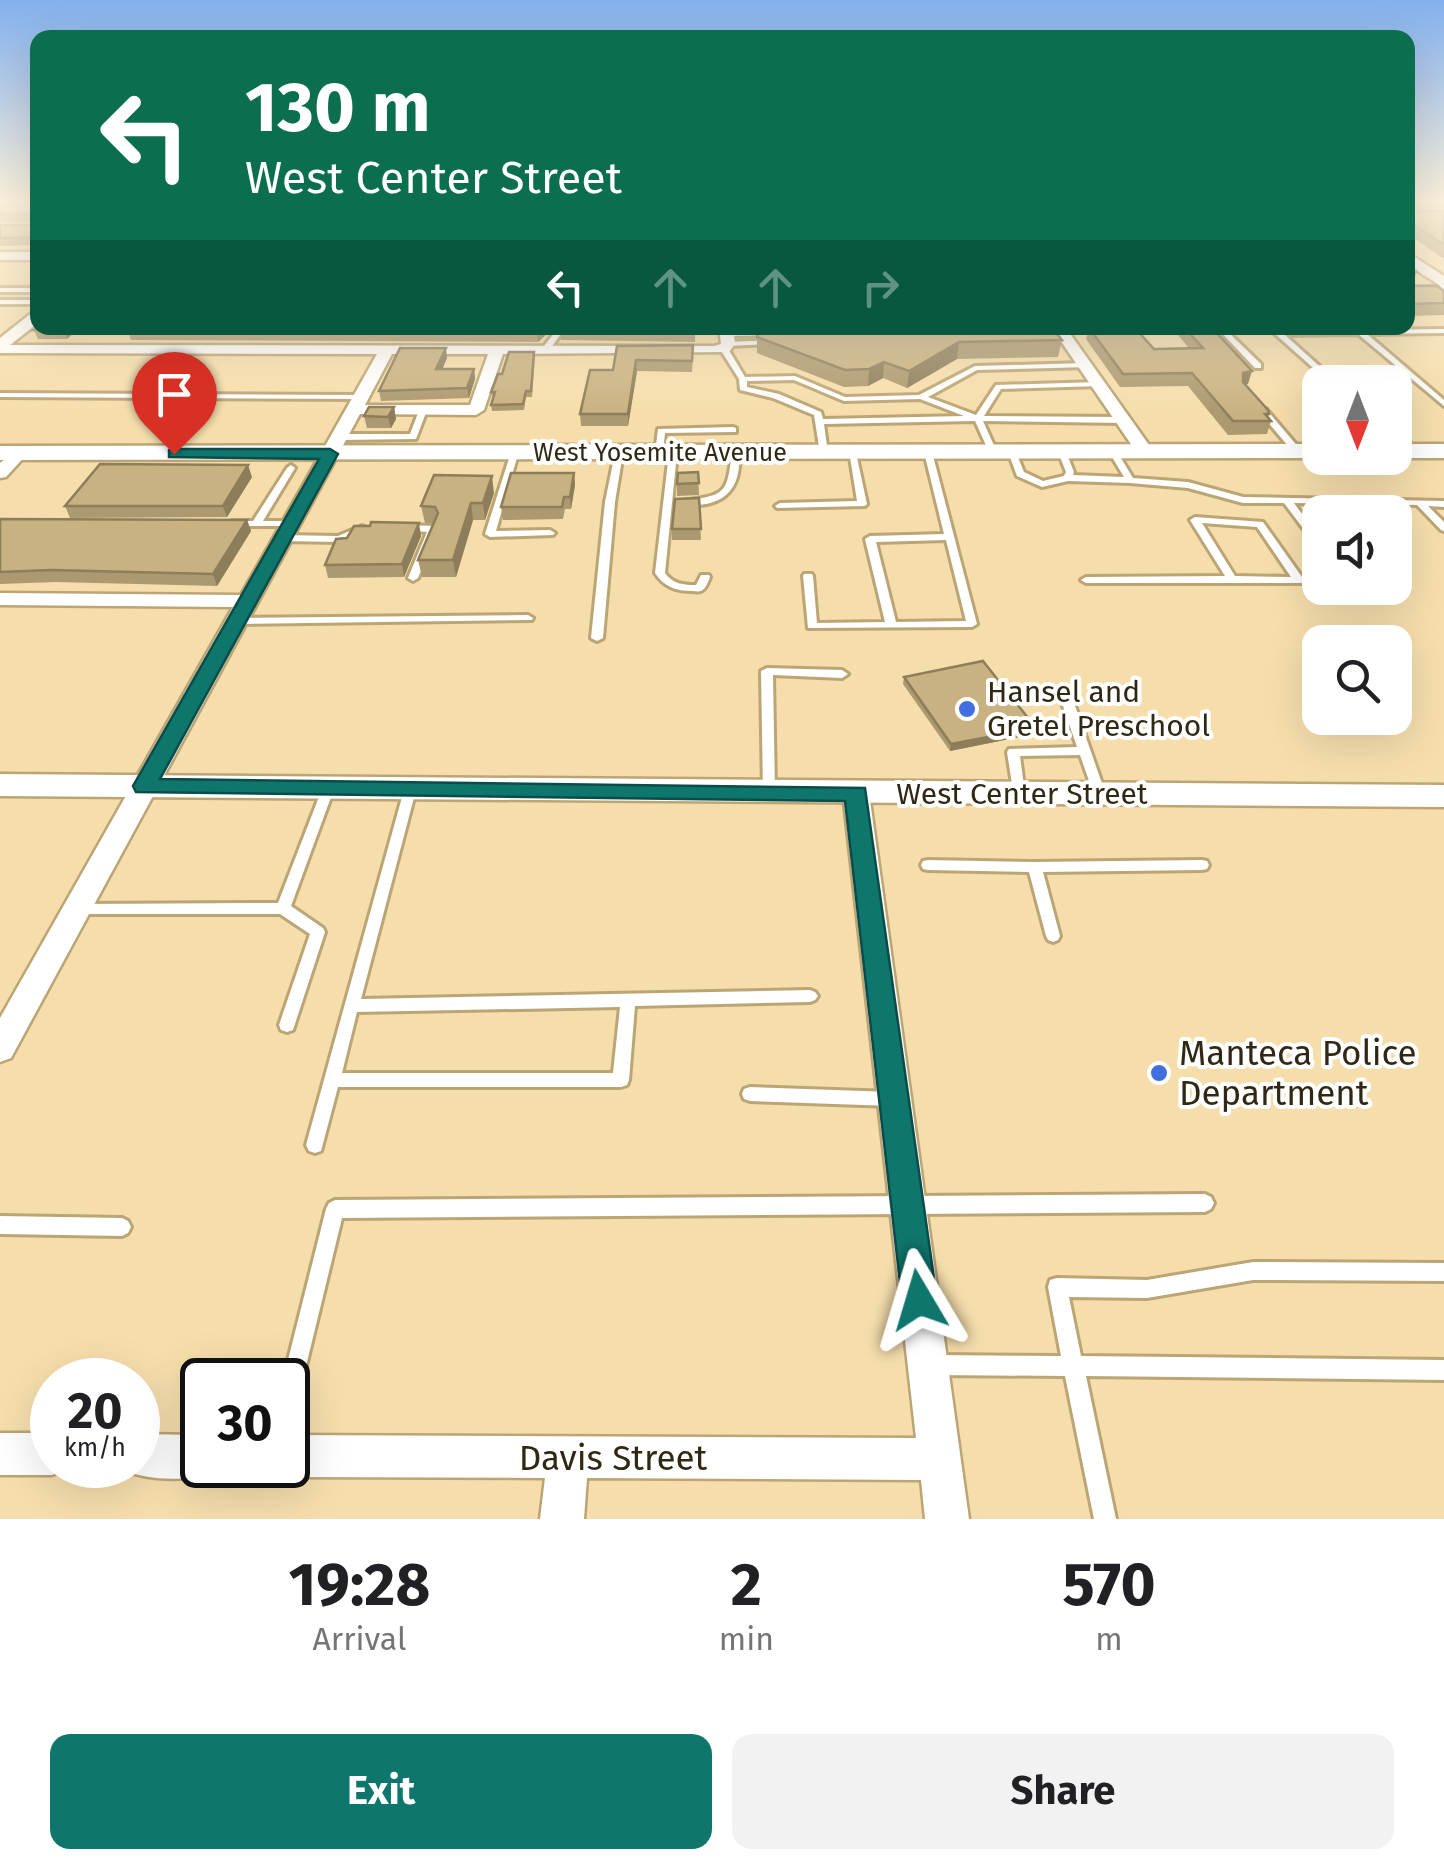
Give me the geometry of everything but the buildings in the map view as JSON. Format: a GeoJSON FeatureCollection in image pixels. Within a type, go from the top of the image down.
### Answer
{"type":"FeatureCollection","features":[{"type":"Feature","properties":{"kind":"main road","name":"West Yosemite Avenue"},"geometry":{"type":"LineString","coordinates":[[9,453],[334,445],[514,454],[666,453],[734,441],[824,452],[1302,451]]}},
{"type":"Feature","properties":{"kind":"main road"},"geometry":{"type":"LineString","coordinates":[[1412,448],[1444,451]]}},
{"type":"Feature","properties":{"kind":"street"},"geometry":{"type":"LineString","coordinates":[[1415,289],[1441,281]]}},
{"type":"Feature","properties":{"kind":"street"},"geometry":{"type":"LineString","coordinates":[[0,349],[30,321]]}},
{"type":"Feature","properties":{"kind":"street"},"geometry":{"type":"LineString","coordinates":[[1061,335],[1145,452]]}},
{"type":"Feature","properties":{"kind":"street"},"geometry":{"type":"LineString","coordinates":[[0,349],[545,350],[726,338]]}},
{"type":"Feature","properties":{"kind":"street"},"geometry":{"type":"LineString","coordinates":[[0,1048],[387,350]]}},
{"type":"Feature","properties":{"kind":"street"},"geometry":{"type":"LineString","coordinates":[[358,403],[424,410],[476,410],[497,350]]}},
{"type":"Feature","properties":{"kind":"street"},"geometry":{"type":"LineString","coordinates":[[0,472],[9,453]]}},
{"type":"Feature","properties":{"kind":"street"},"geometry":{"type":"LineString","coordinates":[[0,599],[240,611]]}},
{"type":"Feature","properties":{"kind":"street","name":"West Center Street"},"geometry":{"type":"LineString","coordinates":[[0,785],[1444,796]]}},
{"type":"Feature","properties":{"kind":"street"},"geometry":{"type":"LineString","coordinates":[[856,793],[947,1519]]}},
{"type":"Feature","properties":{"kind":"street"},"geometry":{"type":"LineString","coordinates":[[0,1454],[30,1454]]}},
{"type":"Feature","properties":{"kind":"street","name":"Davis Street"},"geometry":{"type":"LineString","coordinates":[[310,1456],[939,1459]]}},
{"type":"Feature","properties":{"kind":"street"},"geometry":{"type":"LineString","coordinates":[[562,1519],[568,1458]]}},
{"type":"Feature","properties":{"kind":"lane"},"geometry":{"type":"LineString","coordinates":[[0,290],[30,290]]}},
{"type":"Feature","properties":{"kind":"lane"},"geometry":{"type":"LineString","coordinates":[[0,302],[30,302]]}},
{"type":"Feature","properties":{"kind":"lane"},"geometry":{"type":"LineString","coordinates":[[1415,331],[1444,331]]}},
{"type":"Feature","properties":{"kind":"lane"},"geometry":{"type":"LineString","coordinates":[[545,350],[546,344],[559,335]]}},
{"type":"Feature","properties":{"kind":"lane"},"geometry":{"type":"LineString","coordinates":[[1227,335],[1258,366]]}},
{"type":"Feature","properties":{"kind":"lane"},"geometry":{"type":"LineString","coordinates":[[1280,335],[1314,365]]}},
{"type":"Feature","properties":{"kind":"lane"},"geometry":{"type":"LineString","coordinates":[[1364,335],[1444,404]]}},
{"type":"Feature","properties":{"kind":"lane"},"geometry":{"type":"LineString","coordinates":[[786,337],[726,338],[743,388],[776,396],[818,414],[824,452]]}},
{"type":"Feature","properties":{"kind":"lane"},"geometry":{"type":"LineString","coordinates":[[921,397],[975,368],[1084,365]]}},
{"type":"Feature","properties":{"kind":"lane"},"geometry":{"type":"LineString","coordinates":[[742,378],[795,378],[844,399],[921,397],[978,418],[1020,474],[1042,484],[1068,478],[1130,480],[1188,484],[1244,500],[1444,504]]}},
{"type":"Feature","properties":{"kind":"lane"},"geometry":{"type":"LineString","coordinates":[[978,418],[999,387],[1098,384]]}},
{"type":"Feature","properties":{"kind":"lane"},"geometry":{"type":"LineString","coordinates":[[0,395],[358,403]]}},
{"type":"Feature","properties":{"kind":"lane"},"geometry":{"type":"LineString","coordinates":[[1256,402],[1302,445]]}},
{"type":"Feature","properties":{"kind":"lane"},"geometry":{"type":"LineString","coordinates":[[334,445],[412,437],[424,410]]}},
{"type":"Feature","properties":{"kind":"lane"},"geometry":{"type":"LineString","coordinates":[[820,422],[1123,420]]}},
{"type":"Feature","properties":{"kind":"lane"},"geometry":{"type":"LineString","coordinates":[[668,503],[706,502],[724,496],[734,484],[734,441]]}},
{"type":"Feature","properties":{"kind":"lane"},"geometry":{"type":"LineString","coordinates":[[780,506],[862,504],[852,452]]}},
{"type":"Feature","properties":{"kind":"lane"},"geometry":{"type":"LineString","coordinates":[[808,576],[812,626],[972,624],[928,452]]}},
{"type":"Feature","properties":{"kind":"lane"},"geometry":{"type":"LineString","coordinates":[[1062,452],[1070,472],[1068,478]]}},
{"type":"Feature","properties":{"kind":"lane"},"geometry":{"type":"LineString","coordinates":[[1113,452],[1130,480]]}},
{"type":"Feature","properties":{"kind":"lane"},"geometry":{"type":"LineString","coordinates":[[597,638],[610,502],[620,453]]}},
{"type":"Feature","properties":{"kind":"lane"},"geometry":{"type":"LineString","coordinates":[[666,453],[668,503],[662,578],[674,587],[700,588],[705,577]]}},
{"type":"Feature","properties":{"kind":"lane"},"geometry":{"type":"LineString","coordinates":[[514,454],[490,534],[550,534]]}},
{"type":"Feature","properties":{"kind":"lane"},"geometry":{"type":"LineString","coordinates":[[256,524],[291,468]]}},
{"type":"Feature","properties":{"kind":"lane"},"geometry":{"type":"LineString","coordinates":[[1287,500],[1302,520]]}},
{"type":"Feature","properties":{"kind":"lane"},"geometry":{"type":"LineString","coordinates":[[1420,502],[1444,528]]}},
{"type":"Feature","properties":{"kind":"lane"},"geometry":{"type":"LineString","coordinates":[[1232,580],[1195,520],[1260,524],[1299,580]]}},
{"type":"Feature","properties":{"kind":"lane"},"geometry":{"type":"LineString","coordinates":[[216,524],[256,524],[340,539],[363,528],[380,528]]}},
{"type":"Feature","properties":{"kind":"lane"},"geometry":{"type":"LineString","coordinates":[[398,528],[433,529],[413,578]]}},
{"type":"Feature","properties":{"kind":"lane"},"geometry":{"type":"LineString","coordinates":[[891,625],[870,539],[950,537]]}},
{"type":"Feature","properties":{"kind":"lane"},"geometry":{"type":"LineString","coordinates":[[1086,580],[1299,580]]}},
{"type":"Feature","properties":{"kind":"lane"},"geometry":{"type":"LineString","coordinates":[[240,611],[528,618]]}},
{"type":"Feature","properties":{"kind":"lane"},"geometry":{"type":"LineString","coordinates":[[768,793],[767,671],[842,674]]}},
{"type":"Feature","properties":{"kind":"lane"},"geometry":{"type":"LineString","coordinates":[[1068,702],[1100,794]]}},
{"type":"Feature","properties":{"kind":"lane"},"geometry":{"type":"LineString","coordinates":[[1018,794],[1012,752],[1084,750]]}},
{"type":"Feature","properties":{"kind":"lane"},"geometry":{"type":"LineString","coordinates":[[283,908],[328,789]]}},
{"type":"Feature","properties":{"kind":"lane"},"geometry":{"type":"LineString","coordinates":[[314,1145],[410,790]]}},
{"type":"Feature","properties":{"kind":"lane"},"geometry":{"type":"LineString","coordinates":[[928,864],[1202,864]]}},
{"type":"Feature","properties":{"kind":"lane"},"geometry":{"type":"LineString","coordinates":[[1035,866],[1053,936]]}},
{"type":"Feature","properties":{"kind":"lane"},"geometry":{"type":"LineString","coordinates":[[77,909],[283,908],[318,932],[287,1026]]}},
{"type":"Feature","properties":{"kind":"lane"},"geometry":{"type":"LineString","coordinates":[[351,1006],[810,996]]}},
{"type":"Feature","properties":{"kind":"lane"},"geometry":{"type":"LineString","coordinates":[[332,1080],[621,1080],[628,1000]]}},
{"type":"Feature","properties":{"kind":"lane"},"geometry":{"type":"LineString","coordinates":[[750,1094],[894,1099]]}},
{"type":"Feature","properties":{"kind":"lane"},"geometry":{"type":"LineString","coordinates":[[298,1358],[335,1209],[1205,1202]]}},
{"type":"Feature","properties":{"kind":"lane"},"geometry":{"type":"LineString","coordinates":[[0,1225],[122,1226]]}},
{"type":"Feature","properties":{"kind":"lane"},"geometry":{"type":"LineString","coordinates":[[1104,1519],[1056,1288],[1147,1289],[1254,1271],[1444,1272]]}},
{"type":"Feature","properties":{"kind":"lane"},"geometry":{"type":"LineString","coordinates":[[927,1365],[1444,1370]]}},
{"type":"Feature","properties":{"kind":"place","name":"Hansel and Gretel Preschool"},"geometry":{"type":"Point","coordinates":[967,709]}},
{"type":"Feature","properties":{"kind":"place","name":"Manteca Police Department"},"geometry":{"type":"Point","coordinates":[1159,1073]}},
{"type":"Feature","properties":{"kind":"route"},"geometry":{"type":"LineString","coordinates":[[174,454],[330,454],[144,786],[856,793],[919,1300]]}}]}
